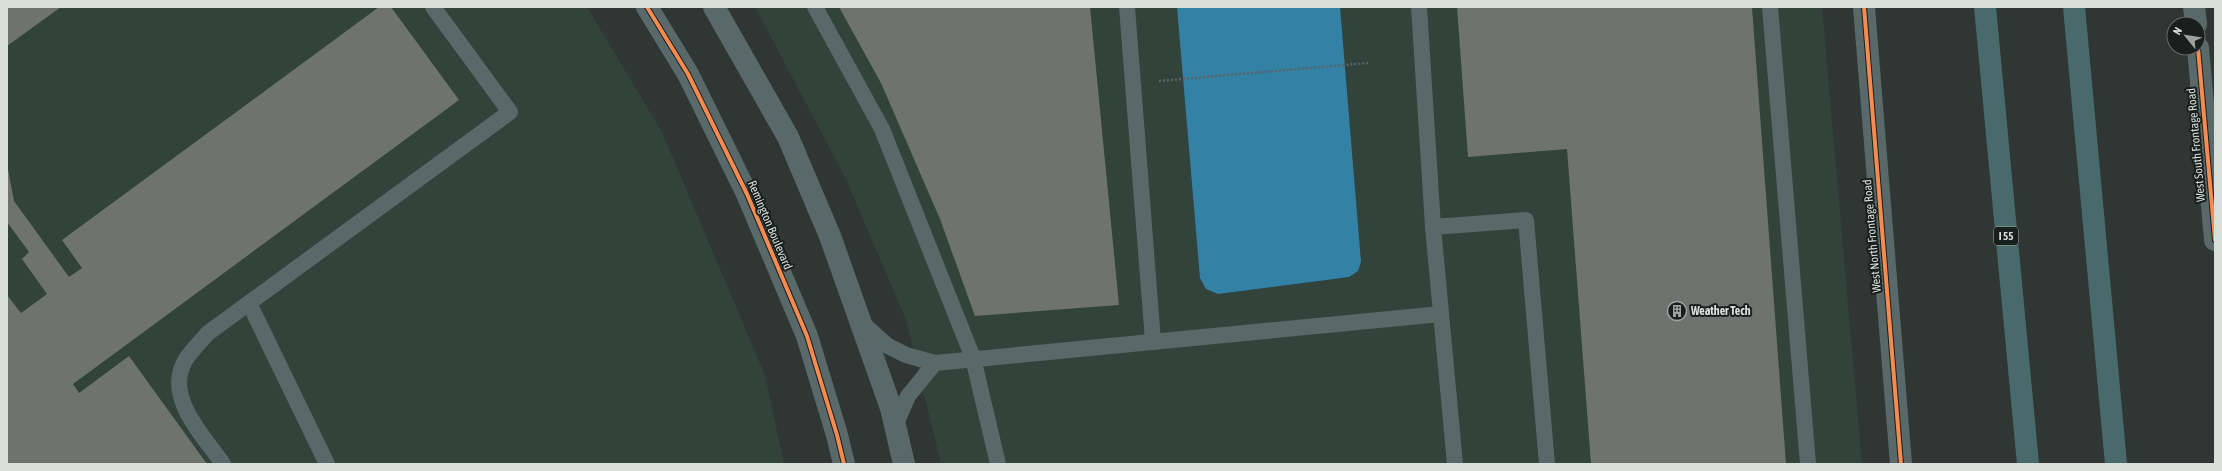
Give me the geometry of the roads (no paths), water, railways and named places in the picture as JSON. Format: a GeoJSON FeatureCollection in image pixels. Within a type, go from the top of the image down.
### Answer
{"type":"FeatureCollection","features":[{"type":"Feature","properties":{"kind":"highway","name":"I 55"},"geometry":{"type":"LineString","coordinates":[[1984,7],[2028,464]]}},
{"type":"Feature","properties":{"kind":"highway"},"geometry":{"type":"LineString","coordinates":[[2074,7],[2116,464]]}},
{"type":"Feature","properties":{"kind":"street","name":"Remington Boulevard"},"geometry":{"type":"LineString","coordinates":[[647,7],[688,74],[747,194],[807,336],[837,434],[844,464]]}},
{"type":"Feature","properties":{"kind":"street"},"geometry":{"type":"LineString","coordinates":[[714,7],[788,137],[830,236],[896,426],[904,464]]}},
{"type":"Feature","properties":{"kind":"street","name":"West North Frontage Road"},"geometry":{"type":"LineString","coordinates":[[1864,7],[1901,464]]}},
{"type":"Feature","properties":{"kind":"street","name":"West South Frontage Road"},"geometry":{"type":"LineString","coordinates":[[2199,56],[2215,240]]}},
{"type":"Feature","properties":{"kind":"lane"},"geometry":{"type":"LineString","coordinates":[[223,464],[183,405],[178,382],[186,359],[208,333],[510,112],[434,7]]}},
{"type":"Feature","properties":{"kind":"lane"},"geometry":{"type":"LineString","coordinates":[[814,7],[882,130],[973,358],[998,464]]}},
{"type":"Feature","properties":{"kind":"lane"},"geometry":{"type":"LineString","coordinates":[[1127,7],[1153,341]]}},
{"type":"Feature","properties":{"kind":"lane"},"geometry":{"type":"LineString","coordinates":[[1418,7],[1433,227],[1455,464]]}},
{"type":"Feature","properties":{"kind":"lane"},"geometry":{"type":"LineString","coordinates":[[1770,7],[1808,464]]}},
{"type":"Feature","properties":{"kind":"lane"},"geometry":{"type":"LineString","coordinates":[[1433,227],[1526,220],[1547,464]]}},
{"type":"Feature","properties":{"kind":"lane"},"geometry":{"type":"LineString","coordinates":[[249,303],[327,464]]}},
{"type":"Feature","properties":{"kind":"lane"},"geometry":{"type":"LineString","coordinates":[[860,321],[888,346],[906,355],[935,363],[973,358],[1441,314]]}},
{"type":"Feature","properties":{"kind":"lane"},"geometry":{"type":"LineString","coordinates":[[896,426],[908,396],[935,363]]}},
{"type":"Feature","properties":{"kind":"water"},"geometry":{"type":"Polygon","coordinates":[[[1177,7],[1340,7],[1361,262],[1358,271],[1349,277],[1218,294],[1206,289],[1200,278],[1177,7]]]}},
{"type":"Feature","properties":{"kind":"place","name":"Weather Tech"},"geometry":{"type":"Point","coordinates":[1677,311]}}]}
